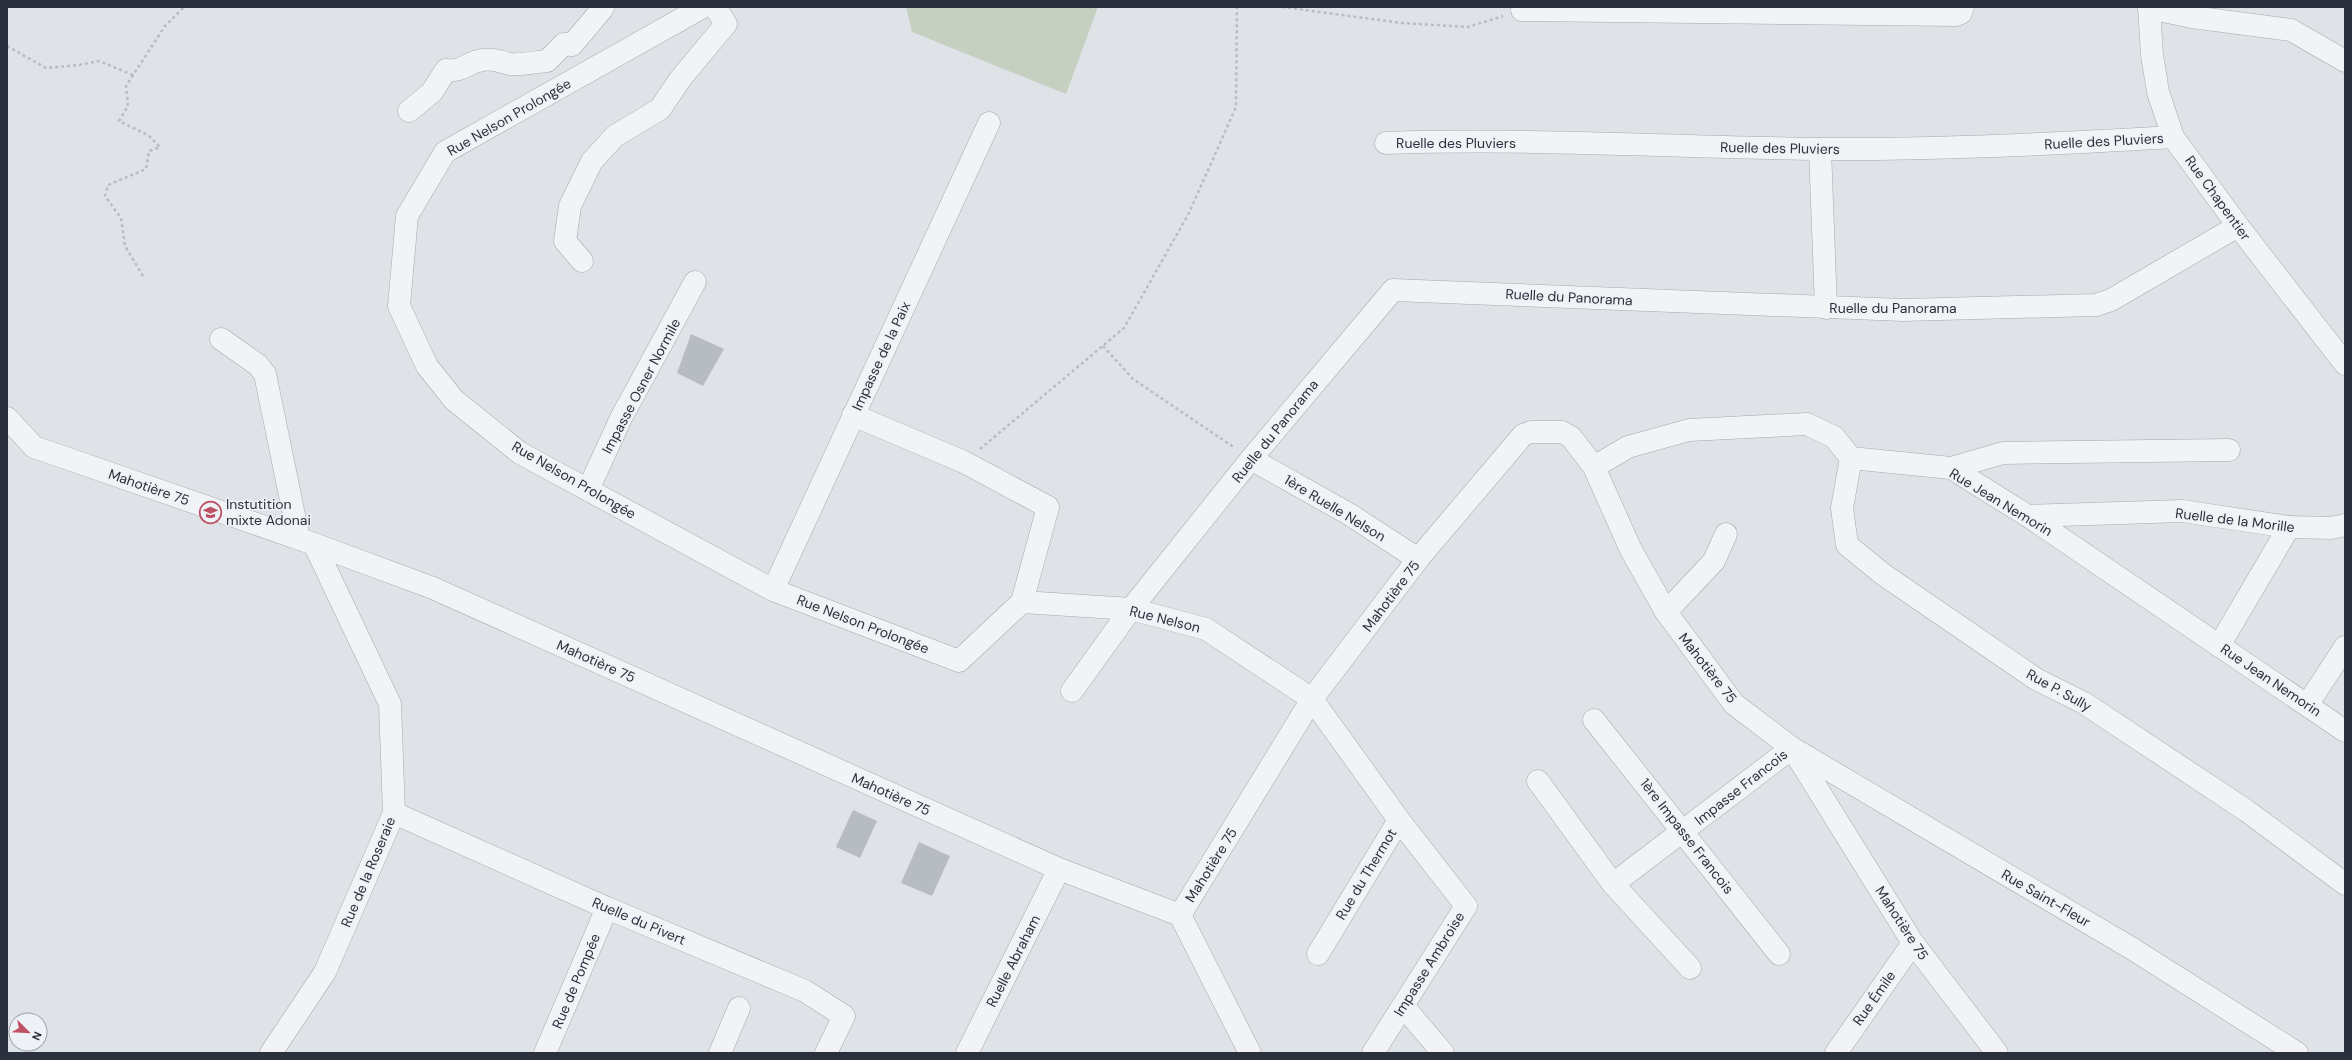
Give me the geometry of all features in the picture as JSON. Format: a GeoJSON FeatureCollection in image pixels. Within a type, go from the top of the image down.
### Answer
{"type":"FeatureCollection","features":[{"type":"Feature","properties":{"kind":"street"},"geometry":{"type":"LineString","coordinates":[[409,111],[432,92],[446,70],[458,71],[475,61],[485,59],[501,60],[510,64],[548,61],[564,44],[572,45],[603,7]]}},
{"type":"Feature","properties":{"kind":"street","name":"Rue Nelson Prolongée"},"geometry":{"type":"LineString","coordinates":[[703,7],[445,152],[408,216],[399,306],[427,366],[454,400],[520,452],[773,590],[960,660],[1022,602]]}},
{"type":"Feature","properties":{"kind":"street"},"geometry":{"type":"LineString","coordinates":[[582,261],[565,240],[570,206],[592,161],[615,136],[660,109],[681,78],[726,24],[715,7]]}},
{"type":"Feature","properties":{"kind":"street"},"geometry":{"type":"LineString","coordinates":[[1523,8],[1956,15],[1960,13],[1963,7]]}},
{"type":"Feature","properties":{"kind":"street"},"geometry":{"type":"LineString","coordinates":[[2149,8],[2192,17],[2291,30],[2345,61]]}},
{"type":"Feature","properties":{"kind":"street","name":"Rue Chapentier"},"geometry":{"type":"LineString","coordinates":[[2149,8],[2152,55],[2158,92],[2173,137],[2238,226],[2345,364]]}},
{"type":"Feature","properties":{"kind":"street","name":"Impasse de la Paix"},"geometry":{"type":"LineString","coordinates":[[773,590],[990,123]]}},
{"type":"Feature","properties":{"kind":"street","name":"Ruelle des Pluviers"},"geometry":{"type":"LineString","coordinates":[[1386,143],[1455,141],[1820,149],[2027,145],[2173,137]]}},
{"type":"Feature","properties":{"kind":"street"},"geometry":{"type":"LineString","coordinates":[[1820,149],[1826,308]]}},
{"type":"Feature","properties":{"kind":"street","name":"Ruelle du Panorama"},"geometry":{"type":"LineString","coordinates":[[1072,691],[1132,610],[1251,459],[1393,290],[1904,310],[2096,305],[2111,300],[2238,226]]}},
{"type":"Feature","properties":{"kind":"street","name":"Impasse Osner Normile"},"geometry":{"type":"LineString","coordinates":[[588,490],[621,418],[695,282]]}},
{"type":"Feature","properties":{"kind":"street","name":"Rue de la Roseraie"},"geometry":{"type":"LineString","coordinates":[[221,339],[258,365],[265,374],[306,541],[390,704],[394,813],[325,972],[271,1053]]}},
{"type":"Feature","properties":{"kind":"street"},"geometry":{"type":"LineString","coordinates":[[853,415],[964,462],[1048,507],[1022,602]]}},
{"type":"Feature","properties":{"kind":"street","name":"Mahotière 75"},"geometry":{"type":"LineString","coordinates":[[7,418],[34,447],[306,541],[432,588],[1059,869],[1180,915],[1312,699],[1418,559],[1523,436],[1531,432],[1562,432],[1571,437],[1594,467],[1631,550],[1666,612],[1734,704],[1792,748],[1913,943],[1997,1053]]}},
{"type":"Feature","properties":{"kind":"street"},"geometry":{"type":"LineString","coordinates":[[1594,467],[1628,447],[1689,430],[1807,424],[1834,437],[1851,458]]}},
{"type":"Feature","properties":{"kind":"street"},"geometry":{"type":"LineString","coordinates":[[1951,468],[2003,453],[2229,450]]}},
{"type":"Feature","properties":{"kind":"street","name":"Rue Jean Nemorin"},"geometry":{"type":"LineString","coordinates":[[1851,458],[1951,468],[2028,516],[2345,731]]}},
{"type":"Feature","properties":{"kind":"street","name":"Rue P. Sully"},"geometry":{"type":"LineString","coordinates":[[1851,458],[1842,508],[1847,545],[1884,575],[2036,680],[2084,703],[2247,810],[2345,884]]}},
{"type":"Feature","properties":{"kind":"street","name":"1ère Ruelle Nelson"},"geometry":{"type":"LineString","coordinates":[[1251,459],[1349,514],[1418,559]]}},
{"type":"Feature","properties":{"kind":"street","name":"Ruelle de la Morille"},"geometry":{"type":"LineString","coordinates":[[2028,516],[2182,512],[2289,527],[2340,532]]}},
{"type":"Feature","properties":{"kind":"street"},"geometry":{"type":"LineString","coordinates":[[2219,646],[2289,527]]}},
{"type":"Feature","properties":{"kind":"street"},"geometry":{"type":"LineString","coordinates":[[1666,612],[1714,561],[1726,534]]}},
{"type":"Feature","properties":{"kind":"street","name":"Rue Nelson"},"geometry":{"type":"LineString","coordinates":[[1022,602],[1132,610],[1206,629],[1312,699]]}},
{"type":"Feature","properties":{"kind":"street"},"geometry":{"type":"LineString","coordinates":[[2308,705],[2345,647]]}},
{"type":"Feature","properties":{"kind":"street","name":"Rue du Thermot"},"geometry":{"type":"LineString","coordinates":[[1312,699],[1400,820],[1318,954]]}},
{"type":"Feature","properties":{"kind":"street","name":"1ère Impasse Francois"},"geometry":{"type":"LineString","coordinates":[[1594,720],[1779,954]]}},
{"type":"Feature","properties":{"kind":"street","name":"Impasse Francois"},"geometry":{"type":"LineString","coordinates":[[1613,884],[1684,832],[1792,748]]}},
{"type":"Feature","properties":{"kind":"street","name":"Rue Saint-Fleur"},"geometry":{"type":"LineString","coordinates":[[1792,748],[2131,948],[2297,1053]]}},
{"type":"Feature","properties":{"kind":"street"},"geometry":{"type":"LineString","coordinates":[[1538,781],[1613,884],[1690,968]]}},
{"type":"Feature","properties":{"kind":"street","name":"Ruelle du Pivert"},"geometry":{"type":"LineString","coordinates":[[394,813],[607,908],[805,991],[844,1016],[826,1053]]}},
{"type":"Feature","properties":{"kind":"street","name":"Impasse Ambroise"},"geometry":{"type":"LineString","coordinates":[[1373,1053],[1466,906],[1400,820]]}},
{"type":"Feature","properties":{"kind":"street","name":"Ruelle Abraham"},"geometry":{"type":"LineString","coordinates":[[967,1053],[1059,869]]}},
{"type":"Feature","properties":{"kind":"street","name":"Rue de Pompée"},"geometry":{"type":"LineString","coordinates":[[545,1053],[607,908]]}},
{"type":"Feature","properties":{"kind":"street"},"geometry":{"type":"LineString","coordinates":[[1180,915],[1250,1053]]}},
{"type":"Feature","properties":{"kind":"street","name":"Rue Émile"},"geometry":{"type":"LineString","coordinates":[[1836,1053],[1913,943]]}},
{"type":"Feature","properties":{"kind":"street"},"geometry":{"type":"LineString","coordinates":[[1403,1006],[1443,1053]]}},
{"type":"Feature","properties":{"kind":"street"},"geometry":{"type":"LineString","coordinates":[[720,1053],[739,1008]]}},
{"type":"Feature","properties":{"kind":"path"},"geometry":{"type":"LineString","coordinates":[[143,276],[124,246],[121,218],[105,196],[108,185],[146,169],[149,151],[160,147],[148,135],[119,121],[128,106],[126,86],[165,26],[184,7]]}},
{"type":"Feature","properties":{"kind":"path"},"geometry":{"type":"LineString","coordinates":[[964,462],[1124,328],[1189,213],[1236,107],[1236,7]]}},
{"type":"Feature","properties":{"kind":"path"},"geometry":{"type":"LineString","coordinates":[[1282,7],[1402,23],[1468,27],[1523,8]]}},
{"type":"Feature","properties":{"kind":"path"},"geometry":{"type":"LineString","coordinates":[[7,46],[46,68],[79,65],[100,61],[134,75]]}},
{"type":"Feature","properties":{"kind":"path"},"geometry":{"type":"LineString","coordinates":[[1103,346],[1133,379],[1251,459]]}},
{"type":"Feature","properties":{"kind":"green space"},"geometry":{"type":"Polygon","coordinates":[[[906,7],[1098,7],[1066,94],[912,32],[906,7]]]}},
{"type":"Feature","properties":{"kind":"building"},"geometry":{"type":"Polygon","coordinates":[[[691,334],[724,349],[703,386],[677,373],[691,334]]]}},
{"type":"Feature","properties":{"kind":"building"},"geometry":{"type":"Polygon","coordinates":[[[853,810],[877,821],[860,858],[836,847],[853,810]]]}},
{"type":"Feature","properties":{"kind":"building"},"geometry":{"type":"Polygon","coordinates":[[[919,842],[950,856],[932,896],[901,883],[919,842]]]}},
{"type":"Feature","properties":{"kind":"place","name":"Instutition mixte Adonai"},"geometry":{"type":"Point","coordinates":[210,512]}}]}
